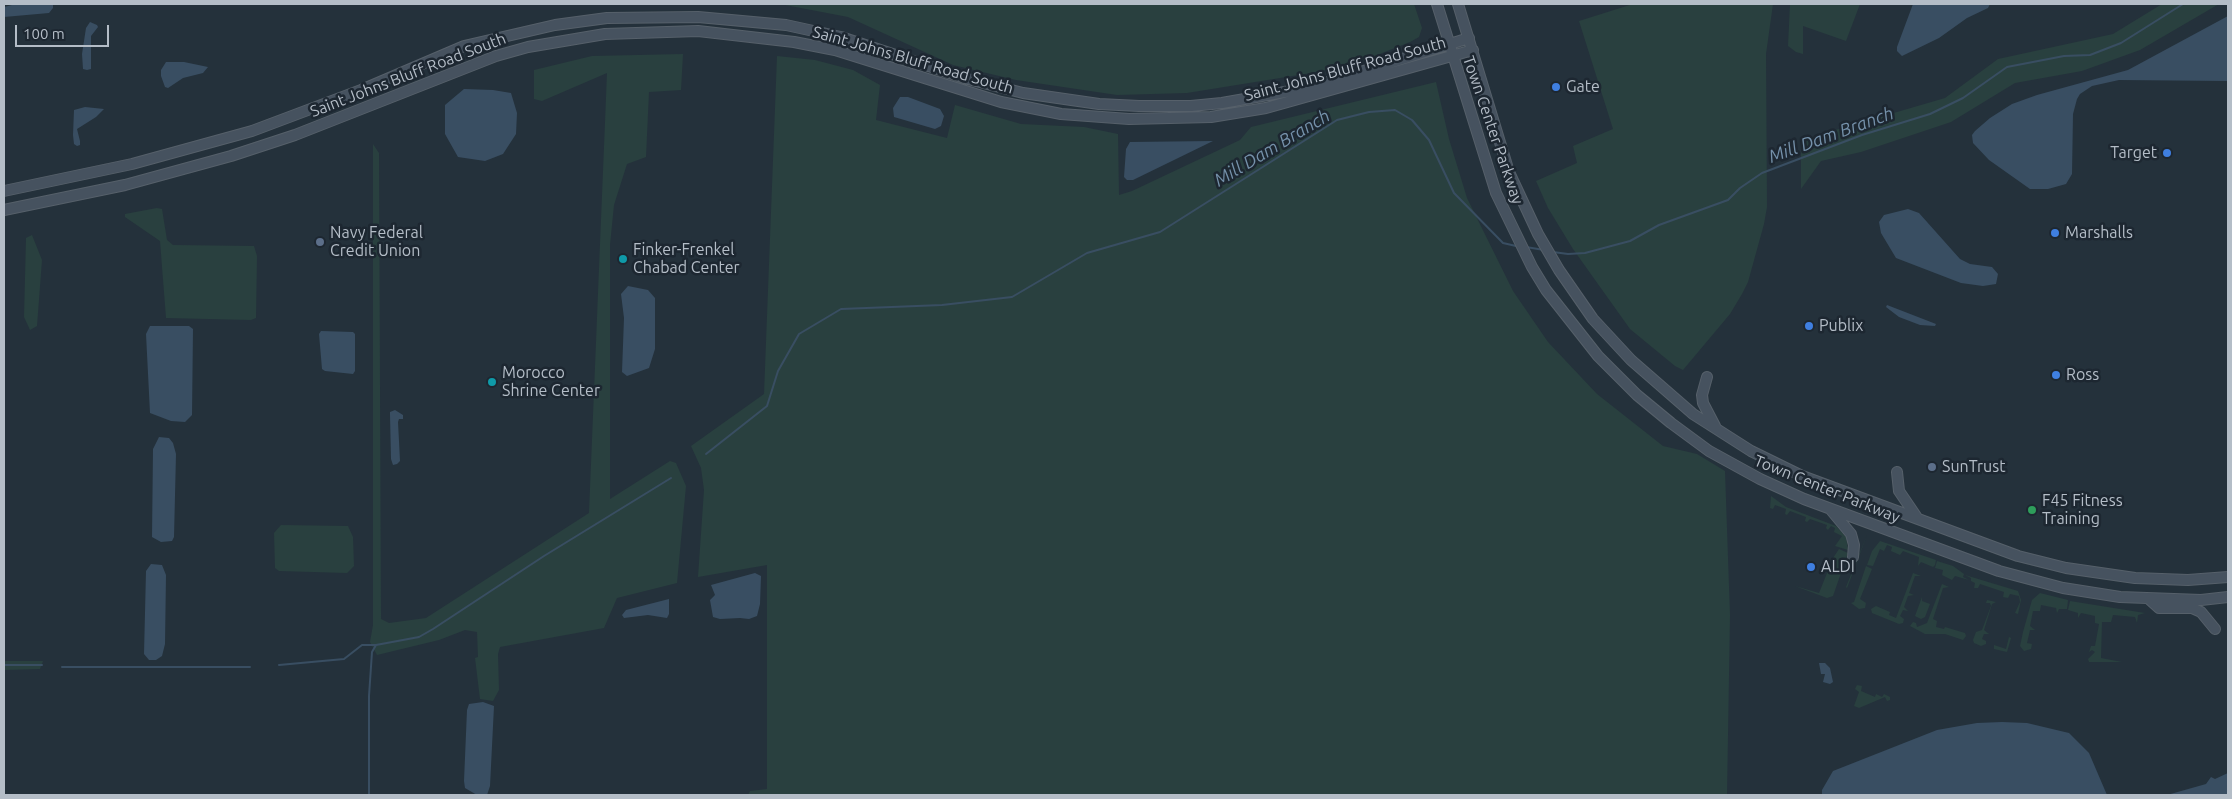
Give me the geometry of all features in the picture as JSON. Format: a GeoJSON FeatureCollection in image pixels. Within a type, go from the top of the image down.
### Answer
{"type":"FeatureCollection","features":[{"type":"Feature","properties":{"kind":"main road","name":"Town Center Parkway"},"geometry":{"type":"LineString","coordinates":[[1437,4],[1479,145],[1496,193],[1532,267],[1551,298],[1598,356],[1637,395],[1670,423],[1709,451],[1744,472],[1829,508],[1999,571],[2063,588],[2149,599],[2201,600],[2228,597]]}},
{"type":"Feature","properties":{"kind":"main road","name":"Town Center Parkway"},"geometry":{"type":"LineString","coordinates":[[1458,4],[1509,172],[1538,234],[1559,270],[1593,319],[1631,360],[1671,397],[1722,434],[1751,451],[1802,476],[2018,556],[2066,568],[2135,578],[2188,580],[2228,577]]}},
{"type":"Feature","properties":{"kind":"main road","name":"Saint Johns Bluff Road South"},"geometry":{"type":"LineString","coordinates":[[4,191],[132,164],[252,131],[360,90],[464,46],[548,26],[608,18],[704,17],[786,25],[841,37],[948,73],[1005,89],[1057,99],[1139,106],[1198,105],[1258,97],[1326,82],[1469,38]]}},
{"type":"Feature","properties":{"kind":"main road","name":"Saint Johns Bluff Road South"},"geometry":{"type":"LineString","coordinates":[[4,210],[125,185],[231,156],[295,135],[496,56],[528,47],[605,34],[698,31],[786,41],[835,50],[1000,102],[1061,114],[1129,119],[1210,117],[1266,108],[1473,50]]}},
{"type":"Feature","properties":{"kind":"main road"},"geometry":{"type":"LineString","coordinates":[[1707,377],[1702,395],[1703,403],[1710,419],[1722,434]]}},
{"type":"Feature","properties":{"kind":"main road"},"geometry":{"type":"LineString","coordinates":[[1897,472],[1899,491],[1918,520]]}},
{"type":"Feature","properties":{"kind":"main road"},"geometry":{"type":"LineString","coordinates":[[1829,508],[1851,534],[1854,545],[1853,557]]}},
{"type":"Feature","properties":{"kind":"main road"},"geometry":{"type":"LineString","coordinates":[[2149,599],[2159,608],[2192,608],[2201,612],[2215,629]]}},
{"type":"Feature","properties":{"kind":"green space"},"geometry":{"type":"Polygon","coordinates":[[[780,4],[1414,4],[1422,28],[1419,37],[1410,42],[1357,63],[1311,73],[1187,93],[1117,95],[1016,80],[953,65],[848,17],[780,4]]]}},
{"type":"Feature","properties":{"kind":"green space"},"geometry":{"type":"Polygon","coordinates":[[[1633,4],[1773,4],[1766,54],[1767,207],[1764,224],[1748,282],[1742,294],[1730,314],[1683,370],[1675,366],[1630,329],[1573,249],[1548,208],[1536,181],[1577,163],[1573,146],[1613,129],[1579,21],[1633,4]]]}},
{"type":"Feature","properties":{"kind":"green space"},"geometry":{"type":"Polygon","coordinates":[[[1790,4],[1860,4],[1846,41],[1803,26],[1803,54],[1796,52],[1788,46],[1790,4]]]}},
{"type":"Feature","properties":{"kind":"green space"},"geometry":{"type":"Polygon","coordinates":[[[2162,4],[2219,4],[2140,50],[2082,71],[2015,83],[1951,122],[1861,152],[1821,161],[1801,189],[1801,140],[1945,98],[1998,59],[2113,34],[2162,4]]]}},
{"type":"Feature","properties":{"kind":"green space"},"geometry":{"type":"Polygon","coordinates":[[[683,54],[681,90],[649,92],[646,157],[627,164],[614,205],[610,245],[610,499],[670,461],[676,463],[686,486],[677,583],[617,598],[604,628],[500,647],[498,654],[499,690],[493,701],[480,699],[475,658],[478,657],[477,632],[465,630],[439,640],[377,655],[370,642],[373,625],[373,144],[379,153],[381,619],[389,623],[426,618],[589,513],[607,73],[542,101],[534,99],[534,70],[592,56],[683,54]]]}},
{"type":"Feature","properties":{"kind":"green space"},"geometry":{"type":"Polygon","coordinates":[[[777,56],[815,60],[853,70],[880,85],[876,120],[947,138],[955,105],[1021,124],[1084,127],[1118,134],[1119,195],[1132,191],[1240,140],[1251,127],[1436,82],[1449,139],[1467,198],[1513,291],[1548,342],[1597,394],[1663,446],[1697,454],[1725,471],[1730,615],[1727,795],[748,795],[750,791],[767,789],[767,565],[698,577],[704,490],[701,468],[691,446],[764,394],[777,56]]]}},
{"type":"Feature","properties":{"kind":"green space"},"geometry":{"type":"Polygon","coordinates":[[[157,208],[162,209],[167,240],[173,245],[254,246],[257,256],[256,318],[251,320],[166,318],[160,241],[125,217],[125,214],[157,208]]]}},
{"type":"Feature","properties":{"kind":"green space"},"geometry":{"type":"Polygon","coordinates":[[[32,235],[42,260],[37,326],[30,330],[24,317],[26,238],[32,235]]]}},
{"type":"Feature","properties":{"kind":"green space"},"geometry":{"type":"Polygon","coordinates":[[[1771,496],[1786,507],[1836,526],[1846,537],[1848,550],[1835,546],[1842,536],[1834,532],[1835,528],[1831,526],[1828,530],[1826,528],[1827,525],[1810,519],[1807,522],[1805,521],[1806,517],[1790,511],[1787,515],[1785,514],[1786,509],[1775,505],[1773,509],[1770,508],[1771,496]]]}},
{"type":"Feature","properties":{"kind":"green space"},"geometry":{"type":"Polygon","coordinates":[[[281,525],[348,526],[353,537],[354,566],[347,573],[279,571],[275,568],[274,533],[281,525]]]}},
{"type":"Feature","properties":{"kind":"green space"},"geometry":{"type":"Polygon","coordinates":[[[1867,535],[1847,588],[1846,587],[1867,535]]]}},
{"type":"Feature","properties":{"kind":"green space"},"geometry":{"type":"Polygon","coordinates":[[[1880,541],[1936,560],[1935,565],[1933,567],[1921,562],[1918,566],[1919,557],[1903,551],[1900,555],[1891,551],[1892,547],[1887,545],[1884,551],[1880,549],[1873,566],[1867,565],[1872,551],[1880,541]]]}},
{"type":"Feature","properties":{"kind":"green space"},"geometry":{"type":"Polygon","coordinates":[[[1839,549],[1848,553],[1833,596],[1827,598],[1795,586],[1819,593],[1833,558],[1839,549]]]}},
{"type":"Feature","properties":{"kind":"green space"},"geometry":{"type":"Polygon","coordinates":[[[1937,561],[1953,566],[1964,574],[1963,577],[1969,580],[1955,576],[1952,580],[1942,575],[1943,570],[1935,568],[1937,561]]]}},
{"type":"Feature","properties":{"kind":"green space"},"geometry":{"type":"Polygon","coordinates":[[[1866,566],[1872,569],[1860,599],[1866,603],[1865,608],[1859,609],[1851,603],[1854,602],[1866,566]]]}},
{"type":"Feature","properties":{"kind":"green space"},"geometry":{"type":"Polygon","coordinates":[[[1913,573],[1921,576],[1915,576],[1909,593],[1914,595],[1908,596],[1904,607],[1908,611],[1903,610],[1900,616],[1904,619],[1903,623],[1899,624],[1872,613],[1871,609],[1876,606],[1890,612],[1889,615],[1896,618],[1913,573]]]}},
{"type":"Feature","properties":{"kind":"green space"},"geometry":{"type":"Polygon","coordinates":[[[1965,575],[2018,591],[2021,600],[2018,614],[2015,613],[2020,602],[2019,596],[2010,594],[2008,598],[2003,597],[2004,592],[1980,584],[1978,588],[1974,588],[1975,583],[1965,575]]]}},
{"type":"Feature","properties":{"kind":"green space"},"geometry":{"type":"Polygon","coordinates":[[[1942,584],[1949,587],[1943,588],[1933,619],[1937,621],[1936,627],[1944,629],[1945,627],[1965,633],[1966,636],[1963,640],[1945,634],[1925,634],[1910,626],[1913,622],[1916,623],[1917,627],[1927,623],[1942,584]]]}},
{"type":"Feature","properties":{"kind":"green space"},"geometry":{"type":"Polygon","coordinates":[[[2040,593],[2068,600],[2067,609],[2059,609],[2057,613],[2056,608],[2041,605],[2040,611],[2033,611],[2030,626],[2035,630],[2030,630],[2027,643],[2032,644],[2031,649],[2024,651],[2020,646],[2023,632],[2032,600],[2040,593]]]}},
{"type":"Feature","properties":{"kind":"green space"},"geometry":{"type":"Polygon","coordinates":[[[1922,597],[1922,601],[1930,604],[1925,617],[1921,619],[1915,616],[1922,597]]]}},
{"type":"Feature","properties":{"kind":"green space"},"geometry":{"type":"Polygon","coordinates":[[[1987,600],[1996,602],[1992,604],[1984,630],[1989,634],[1984,634],[1982,639],[1986,641],[1986,644],[1981,646],[1974,643],[1973,640],[1976,632],[1982,630],[1991,606],[1990,603],[1986,603],[1987,600]]]}},
{"type":"Feature","properties":{"kind":"green space"},"geometry":{"type":"Polygon","coordinates":[[[2070,601],[2145,613],[2138,615],[2137,623],[2135,617],[2113,615],[2111,622],[2102,622],[2101,658],[2122,662],[2089,662],[2088,659],[2095,652],[2092,650],[2089,652],[2091,646],[2095,646],[2099,624],[2095,623],[2095,616],[2081,613],[2078,618],[2078,613],[2068,610],[2070,601]]]}},
{"type":"Feature","properties":{"kind":"green space"},"geometry":{"type":"Polygon","coordinates":[[[2009,637],[2011,638],[2007,652],[1994,649],[1994,645],[2006,649],[2009,637]]]}},
{"type":"Feature","properties":{"kind":"green space"},"geometry":{"type":"Polygon","coordinates":[[[4,661],[43,661],[40,669],[4,670],[4,661]]]}},
{"type":"Feature","properties":{"kind":"green space"},"geometry":{"type":"Polygon","coordinates":[[[1857,685],[1862,686],[1861,691],[1875,697],[1876,694],[1882,697],[1884,694],[1890,697],[1890,700],[1887,701],[1885,697],[1859,708],[1854,706],[1859,692],[1855,689],[1857,685]]]}},
{"type":"Feature","properties":{"kind":"water"},"geometry":{"type":"Polygon","coordinates":[[[16,4],[53,4],[53,8],[49,13],[4,17],[4,7],[16,4]]]}},
{"type":"Feature","properties":{"kind":"water"},"geometry":{"type":"Polygon","coordinates":[[[1913,4],[1990,4],[1988,8],[1967,18],[1939,38],[1902,56],[1897,51],[1897,47],[1913,4]]]}},
{"type":"Feature","properties":{"kind":"water"},"geometry":{"type":"Polygon","coordinates":[[[2228,16],[2228,81],[2119,80],[2092,86],[2080,94],[2073,114],[2072,174],[2066,184],[2048,189],[2030,189],[1989,160],[1973,143],[1972,135],[1975,131],[1990,118],[2012,104],[2037,95],[2128,70],[2228,16]]]}},
{"type":"Feature","properties":{"kind":"water"},"geometry":{"type":"Polygon","coordinates":[[[90,22],[98,27],[91,36],[91,69],[87,70],[83,69],[82,54],[86,28],[90,22]]]}},
{"type":"Feature","properties":{"kind":"water"},"geometry":{"type":"Polygon","coordinates":[[[166,62],[184,62],[208,67],[203,73],[183,78],[168,88],[165,87],[161,76],[161,70],[166,62]]]}},
{"type":"Feature","properties":{"kind":"water"},"geometry":{"type":"Polygon","coordinates":[[[464,89],[511,93],[517,113],[516,134],[503,154],[485,161],[458,157],[445,134],[445,105],[464,89]]]}},
{"type":"Feature","properties":{"kind":"water"},"geometry":{"type":"Polygon","coordinates":[[[900,97],[908,97],[940,109],[944,116],[941,126],[935,129],[894,117],[893,108],[900,97]]]}},
{"type":"Feature","properties":{"kind":"water"},"geometry":{"type":"Polygon","coordinates":[[[85,107],[104,109],[96,117],[77,129],[80,145],[77,146],[74,144],[73,135],[74,110],[85,107]]]}},
{"type":"Feature","properties":{"kind":"water"},"geometry":{"type":"Polygon","coordinates":[[[1213,141],[1133,180],[1127,180],[1124,177],[1126,149],[1130,142],[1213,141]]]}},
{"type":"Feature","properties":{"kind":"water"},"geometry":{"type":"Polygon","coordinates":[[[1908,209],[1919,213],[1960,259],[1970,264],[1992,267],[1998,274],[1996,284],[1983,286],[1961,283],[1896,258],[1881,233],[1879,222],[1884,215],[1908,209]]]}},
{"type":"Feature","properties":{"kind":"water"},"geometry":{"type":"Polygon","coordinates":[[[628,286],[648,290],[655,298],[655,349],[649,368],[627,376],[622,372],[624,318],[621,294],[628,286]]]}},
{"type":"Feature","properties":{"kind":"water"},"geometry":{"type":"Polygon","coordinates":[[[1887,305],[1936,324],[1935,326],[1920,325],[1899,317],[1886,307],[1887,305]]]}},
{"type":"Feature","properties":{"kind":"water"},"geometry":{"type":"Polygon","coordinates":[[[150,326],[189,326],[193,329],[192,415],[185,422],[171,421],[150,413],[146,334],[150,326]]]}},
{"type":"Feature","properties":{"kind":"water"},"geometry":{"type":"Polygon","coordinates":[[[321,331],[353,332],[355,334],[355,371],[353,374],[322,369],[319,334],[321,331]]]}},
{"type":"Feature","properties":{"kind":"water"},"geometry":{"type":"Polygon","coordinates":[[[395,410],[403,415],[403,419],[399,419],[398,422],[400,461],[393,465],[391,459],[390,412],[395,410]]]}},
{"type":"Feature","properties":{"kind":"water"},"geometry":{"type":"Polygon","coordinates":[[[159,437],[169,438],[173,443],[176,454],[174,537],[172,541],[161,542],[152,537],[153,449],[159,437]]]}},
{"type":"Feature","properties":{"kind":"water"},"geometry":{"type":"Polygon","coordinates":[[[151,564],[162,565],[166,575],[165,644],[162,656],[156,660],[149,660],[144,654],[146,571],[151,564]]]}},
{"type":"Feature","properties":{"kind":"water"},"geometry":{"type":"Polygon","coordinates":[[[755,573],[761,576],[760,604],[757,616],[749,619],[720,619],[713,617],[710,600],[715,595],[711,585],[755,573]]]}},
{"type":"Feature","properties":{"kind":"water"},"geometry":{"type":"Polygon","coordinates":[[[669,599],[669,614],[667,618],[648,615],[624,618],[622,615],[626,610],[669,599]]]}},
{"type":"Feature","properties":{"kind":"water"},"geometry":{"type":"Polygon","coordinates":[[[1819,663],[1825,663],[1830,668],[1833,682],[1830,684],[1823,682],[1825,674],[1821,674],[1819,663]]]}},
{"type":"Feature","properties":{"kind":"water"},"geometry":{"type":"Polygon","coordinates":[[[483,702],[494,706],[490,786],[487,795],[477,795],[465,788],[464,781],[467,710],[469,704],[483,702]]]}},
{"type":"Feature","properties":{"kind":"water"},"geometry":{"type":"Polygon","coordinates":[[[1977,723],[2027,723],[2069,733],[2089,753],[2107,795],[1822,795],[1822,790],[1833,771],[1937,730],[1977,723]]]}},
{"type":"Feature","properties":{"kind":"water"},"geometry":{"type":"Polygon","coordinates":[[[2228,773],[2228,795],[2167,795],[2206,784],[2211,777],[2215,779],[2228,773]]]}},
{"type":"Feature","properties":{"kind":"waterway","name":"Mill Dam Branch"},"geometry":{"type":"LineString","coordinates":[[1553,252],[1568,254],[1585,253],[1630,241],[1659,225],[1728,200],[1740,188],[1762,173],[1862,135],[1930,114],[1963,98],[2007,67],[2064,56],[2090,55],[2121,43],[2183,4]]}},
{"type":"Feature","properties":{"kind":"waterway","name":"Mill Dam Branch"},"geometry":{"type":"LineString","coordinates":[[706,454],[767,406],[778,371],[799,334],[841,309],[942,305],[1012,297],[1087,253],[1160,232],[1337,120],[1369,112],[1395,110],[1412,120],[1429,140],[1454,193],[1503,243],[1516,246]]}},
{"type":"Feature","properties":{"kind":"waterway","name":"Mill Dam Branch"},"geometry":{"type":"LineString","coordinates":[[1526,247],[1544,250]]}},
{"type":"Feature","properties":{"kind":"waterway"},"geometry":{"type":"LineString","coordinates":[[369,795],[369,696],[372,652],[376,645],[419,637],[544,556],[671,478]]}},
{"type":"Feature","properties":{"kind":"waterway"},"geometry":{"type":"LineString","coordinates":[[279,665],[344,659],[362,645],[376,645]]}},
{"type":"Feature","properties":{"kind":"waterway"},"geometry":{"type":"LineString","coordinates":[[4,665],[42,665]]}},
{"type":"Feature","properties":{"kind":"waterway"},"geometry":{"type":"LineString","coordinates":[[62,667],[250,667]]}},
{"type":"Feature","properties":{"kind":"place","name":"Gate"},"geometry":{"type":"Point","coordinates":[1556,87]}},
{"type":"Feature","properties":{"kind":"place","name":"Target"},"geometry":{"type":"Point","coordinates":[2167,153]}},
{"type":"Feature","properties":{"kind":"place","name":"Marshalls"},"geometry":{"type":"Point","coordinates":[2055,233]}},
{"type":"Feature","properties":{"kind":"place","name":"Navy Federal Credit Union"},"geometry":{"type":"Point","coordinates":[320,242]}},
{"type":"Feature","properties":{"kind":"place","name":"Finker-Frenkel Chabad Center"},"geometry":{"type":"Point","coordinates":[623,259]}},
{"type":"Feature","properties":{"kind":"place","name":"Publix"},"geometry":{"type":"Point","coordinates":[1809,326]}},
{"type":"Feature","properties":{"kind":"place","name":"Ross"},"geometry":{"type":"Point","coordinates":[2056,375]}},
{"type":"Feature","properties":{"kind":"place","name":"Morocco Shrine Center"},"geometry":{"type":"Point","coordinates":[492,382]}},
{"type":"Feature","properties":{"kind":"place","name":"SunTrust"},"geometry":{"type":"Point","coordinates":[1932,467]}},
{"type":"Feature","properties":{"kind":"place","name":"F45 Fitness Training"},"geometry":{"type":"Point","coordinates":[2032,510]}},
{"type":"Feature","properties":{"kind":"place","name":"ALDI"},"geometry":{"type":"Point","coordinates":[1811,567]}}]}
